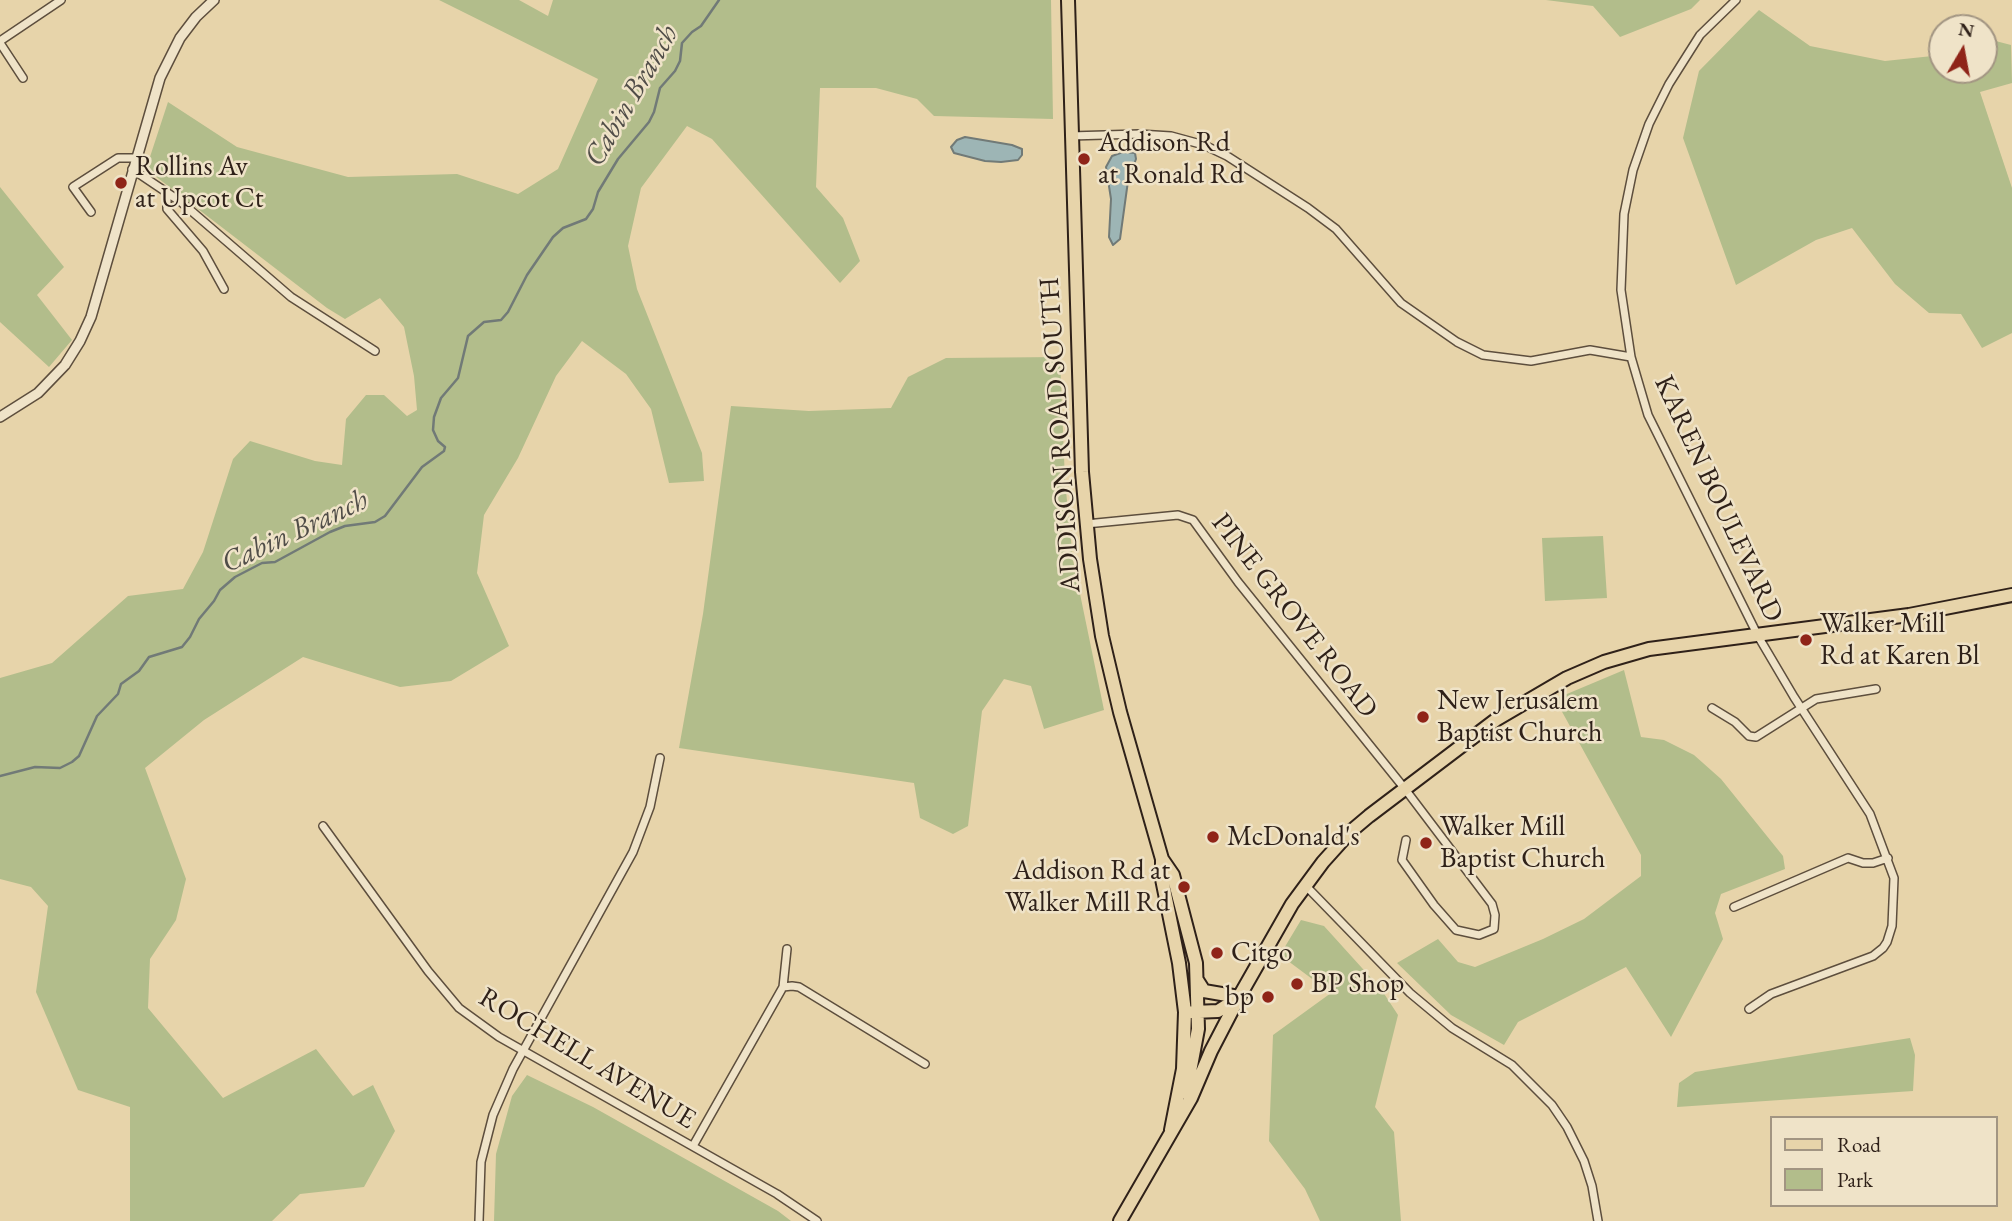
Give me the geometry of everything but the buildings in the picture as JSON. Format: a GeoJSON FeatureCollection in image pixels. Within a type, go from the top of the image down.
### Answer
{"type":"FeatureCollection","features":[{"type":"Feature","properties":{"kind":"main road","name":"ADDISON ROAD SOUTH"},"geometry":{"type":"LineString","coordinates":[[1068,0],[1070,136],[1086,524],[1102,636],[1120,712],[1162,859],[1162,879],[1179,963],[1185,1012],[1183,1069],[1172,1115],[1174,1129]]}},
{"type":"Feature","properties":{"kind":"main road"},"geometry":{"type":"LineString","coordinates":[[1112,1221],[1123,1215],[1174,1129],[1239,998],[1292,905],[1323,862],[1350,832],[1497,719],[1568,677],[1604,662],[1649,649],[1909,615],[2012,595]]}},
{"type":"Feature","properties":{"kind":"main road","name":"ADDISON ROAD SOUTH"},"geometry":{"type":"LineString","coordinates":[[1162,859],[1174,875],[1193,944],[1199,1012],[1192,1069],[1174,1129]]}},
{"type":"Feature","properties":{"kind":"main road"},"geometry":{"type":"LineString","coordinates":[[1197,981],[1205,991],[1239,998]]}},
{"type":"Feature","properties":{"kind":"main road"},"geometry":{"type":"LineString","coordinates":[[1185,1012],[1218,1011],[1239,998]]}},
{"type":"Feature","properties":{"kind":"street"},"geometry":{"type":"LineString","coordinates":[[23,78],[0,42],[61,0]]}},
{"type":"Feature","properties":{"kind":"street"},"geometry":{"type":"LineString","coordinates":[[0,417],[38,393],[65,365],[80,341],[91,317],[155,90],[188,27],[214,0]]}},
{"type":"Feature","properties":{"kind":"street","name":"KAREN BOULEVARD"},"geometry":{"type":"LineString","coordinates":[[1735,0],[1700,35],[1669,84],[1649,124],[1633,170],[1624,214],[1621,290],[1631,357],[1648,415],[1758,636],[1870,814],[1894,878],[1892,926],[1883,948],[1873,956],[1771,993],[1749,1009]]}},
{"type":"Feature","properties":{"kind":"street"},"geometry":{"type":"LineString","coordinates":[[1070,136],[1171,136],[1204,145],[1227,156],[1336,229],[1388,290],[1411,311],[1457,342],[1483,355],[1531,361],[1590,350],[1631,357]]}},
{"type":"Feature","properties":{"kind":"street"},"geometry":{"type":"LineString","coordinates":[[91,212],[73,187],[118,158],[136,158]]}},
{"type":"Feature","properties":{"kind":"street"},"geometry":{"type":"LineString","coordinates":[[132,169],[167,192],[290,297],[375,351]]}},
{"type":"Feature","properties":{"kind":"street"},"geometry":{"type":"LineString","coordinates":[[167,192],[167,209],[203,251],[225,289]]}},
{"type":"Feature","properties":{"kind":"street","name":"PINE GROVE ROAD"},"geometry":{"type":"LineString","coordinates":[[1086,524],[1178,515],[1191,518],[1262,612],[1405,789]]}},
{"type":"Feature","properties":{"kind":"street"},"geometry":{"type":"LineString","coordinates":[[1712,708],[1753,737],[1759,736],[1801,707],[1825,696],[1876,689]]}},
{"type":"Feature","properties":{"kind":"street"},"geometry":{"type":"LineString","coordinates":[[479,1221],[481,1161],[488,1129],[505,1085],[633,852],[650,807],[660,758]]}},
{"type":"Feature","properties":{"kind":"street"},"geometry":{"type":"LineString","coordinates":[[1405,789],[1492,904],[1495,915],[1494,929],[1479,935],[1456,930],[1434,905],[1402,860],[1406,840]]}},
{"type":"Feature","properties":{"kind":"street","name":"ROCHELL AVENUE"},"geometry":{"type":"LineString","coordinates":[[323,825],[444,992],[478,1023],[777,1194],[817,1221]]}},
{"type":"Feature","properties":{"kind":"street"},"geometry":{"type":"LineString","coordinates":[[1734,907],[1848,858],[1863,863],[1888,858]]}},
{"type":"Feature","properties":{"kind":"street"},"geometry":{"type":"LineString","coordinates":[[1306,886],[1410,993],[1451,1028],[1512,1065],[1548,1100],[1567,1127],[1584,1161],[1592,1186],[1598,1221]]}},
{"type":"Feature","properties":{"kind":"street"},"geometry":{"type":"LineString","coordinates":[[693,1146],[783,987],[787,949]]}},
{"type":"Feature","properties":{"kind":"street"},"geometry":{"type":"LineString","coordinates":[[783,987],[799,988],[925,1064]]}},
{"type":"Feature","properties":{"kind":"green space"},"geometry":{"type":"Polygon","coordinates":[[[439,0],[519,0],[548,16],[553,0],[1051,0],[1053,119],[934,116],[917,99],[876,88],[820,88],[816,187],[843,218],[860,261],[840,283],[712,139],[687,126],[641,188],[628,246],[637,289],[702,453],[704,481],[669,483],[651,409],[626,374],[582,341],[556,376],[518,458],[484,515],[477,573],[509,646],[451,681],[400,687],[303,657],[204,720],[145,768],[186,879],[176,920],[150,959],[148,1008],[223,1098],[316,1049],[353,1096],[373,1085],[395,1131],[364,1187],[300,1194],[272,1221],[130,1221],[130,1107],[78,1090],[36,992],[48,906],[31,887],[0,879],[0,678],[52,663],[128,596],[183,589],[203,552],[233,459],[250,441],[315,461],[342,465],[346,419],[366,395],[384,395],[407,416],[417,410],[414,376],[404,327],[380,298],[345,319],[146,169],[168,102],[237,147],[348,177],[457,174],[518,194],[558,169],[598,79],[439,0]]]}},
{"type":"Feature","properties":{"kind":"green space"},"geometry":{"type":"Polygon","coordinates":[[[1546,0],[1700,0],[1691,9],[1620,37],[1593,6],[1546,0]]]}},
{"type":"Feature","properties":{"kind":"green space"},"geometry":{"type":"Polygon","coordinates":[[[1759,10],[1810,46],[1885,61],[1928,56],[1928,84],[1998,84],[1998,42],[2011,45],[2012,83],[1980,92],[2012,188],[2012,333],[1982,348],[1961,314],[1929,313],[1895,284],[1852,228],[1816,240],[1736,285],[1683,138],[1699,71],[1759,10]]]}},
{"type":"Feature","properties":{"kind":"green space"},"geometry":{"type":"Polygon","coordinates":[[[0,187],[64,267],[37,295],[72,340],[49,367],[0,322],[0,187]]]}},
{"type":"Feature","properties":{"kind":"green space"},"geometry":{"type":"Polygon","coordinates":[[[1060,357],[1065,481],[1073,560],[1104,710],[1044,729],[1031,686],[1004,679],[982,711],[968,826],[953,834],[920,818],[914,783],[679,748],[703,614],[731,406],[809,411],[891,408],[908,377],[946,358],[1060,357]]]}},
{"type":"Feature","properties":{"kind":"green space"},"geometry":{"type":"Polygon","coordinates":[[[1603,536],[1607,598],[1545,601],[1542,538],[1603,536]]]}},
{"type":"Feature","properties":{"kind":"green space"},"geometry":{"type":"Polygon","coordinates":[[[1624,670],[1641,737],[1664,740],[1694,755],[1721,779],[1783,856],[1785,869],[1721,894],[1715,913],[1723,939],[1671,1037],[1626,967],[1518,1022],[1504,1045],[1451,1015],[1397,963],[1438,939],[1458,962],[1475,967],[1584,919],[1641,876],[1641,855],[1555,699],[1624,670]]]}},
{"type":"Feature","properties":{"kind":"green space"},"geometry":{"type":"Polygon","coordinates":[[[1301,920],[1324,926],[1381,989],[1398,1015],[1375,1107],[1394,1132],[1401,1221],[1320,1221],[1305,1189],[1269,1141],[1273,1035],[1331,993],[1280,955],[1301,920]]]}},
{"type":"Feature","properties":{"kind":"green space"},"geometry":{"type":"Polygon","coordinates":[[[1910,1038],[1915,1055],[1913,1091],[1677,1107],[1679,1083],[1695,1072],[1910,1038]]]}},
{"type":"Feature","properties":{"kind":"green space"},"geometry":{"type":"Polygon","coordinates":[[[527,1075],[593,1107],[778,1211],[791,1221],[494,1221],[496,1154],[512,1096],[527,1075]]]}},
{"type":"Feature","properties":{"kind":"water"},"geometry":{"type":"Polygon","coordinates":[[[965,137],[1012,145],[1022,149],[1022,155],[1018,160],[1001,162],[954,153],[951,147],[957,140],[965,137]]]}},
{"type":"Feature","properties":{"kind":"water"},"geometry":{"type":"Polygon","coordinates":[[[1123,152],[1135,153],[1136,159],[1128,181],[1120,239],[1113,245],[1109,237],[1111,199],[1106,167],[1112,156],[1123,152]]]}},
{"type":"Feature","properties":{"kind":"waterway","name":"Cabin Branch"},"geometry":{"type":"LineString","coordinates":[[0,776],[35,767],[60,768],[72,762],[79,756],[97,716],[118,694],[121,684],[139,671],[149,657],[182,647],[220,590],[235,577],[262,563],[275,562],[330,532],[345,526],[375,522],[385,516],[422,467],[444,451],[445,447],[438,441],[433,430],[434,417],[441,398],[458,378],[468,336],[484,322],[501,320],[553,237],[563,228],[586,219],[593,209],[598,192],[618,159],[649,122],[660,88],[680,61],[682,43],[701,26],[719,0]]}},
{"type":"Feature","properties":{"kind":"place","name":"Addison Rd at Ronald Rd"},"geometry":{"type":"Point","coordinates":[1084,159]}},
{"type":"Feature","properties":{"kind":"place","name":"Rollins Av at Upcot Ct"},"geometry":{"type":"Point","coordinates":[121,183]}},
{"type":"Feature","properties":{"kind":"place","name":"Walker Mill Rd at Karen Bl"},"geometry":{"type":"Point","coordinates":[1806,640]}},
{"type":"Feature","properties":{"kind":"place","name":"New Jerusalem Baptist Church"},"geometry":{"type":"Point","coordinates":[1423,717]}},
{"type":"Feature","properties":{"kind":"place","name":"McDonald's"},"geometry":{"type":"Point","coordinates":[1213,837]}},
{"type":"Feature","properties":{"kind":"place","name":"Walker Mill Baptist Church"},"geometry":{"type":"Point","coordinates":[1426,843]}},
{"type":"Feature","properties":{"kind":"place","name":"Addison Rd at Walker Mill Rd"},"geometry":{"type":"Point","coordinates":[1184,887]}},
{"type":"Feature","properties":{"kind":"place","name":"Citgo"},"geometry":{"type":"Point","coordinates":[1217,953]}},
{"type":"Feature","properties":{"kind":"place","name":"BP Shop"},"geometry":{"type":"Point","coordinates":[1297,984]}},
{"type":"Feature","properties":{"kind":"place","name":"bp"},"geometry":{"type":"Point","coordinates":[1268,997]}}]}
